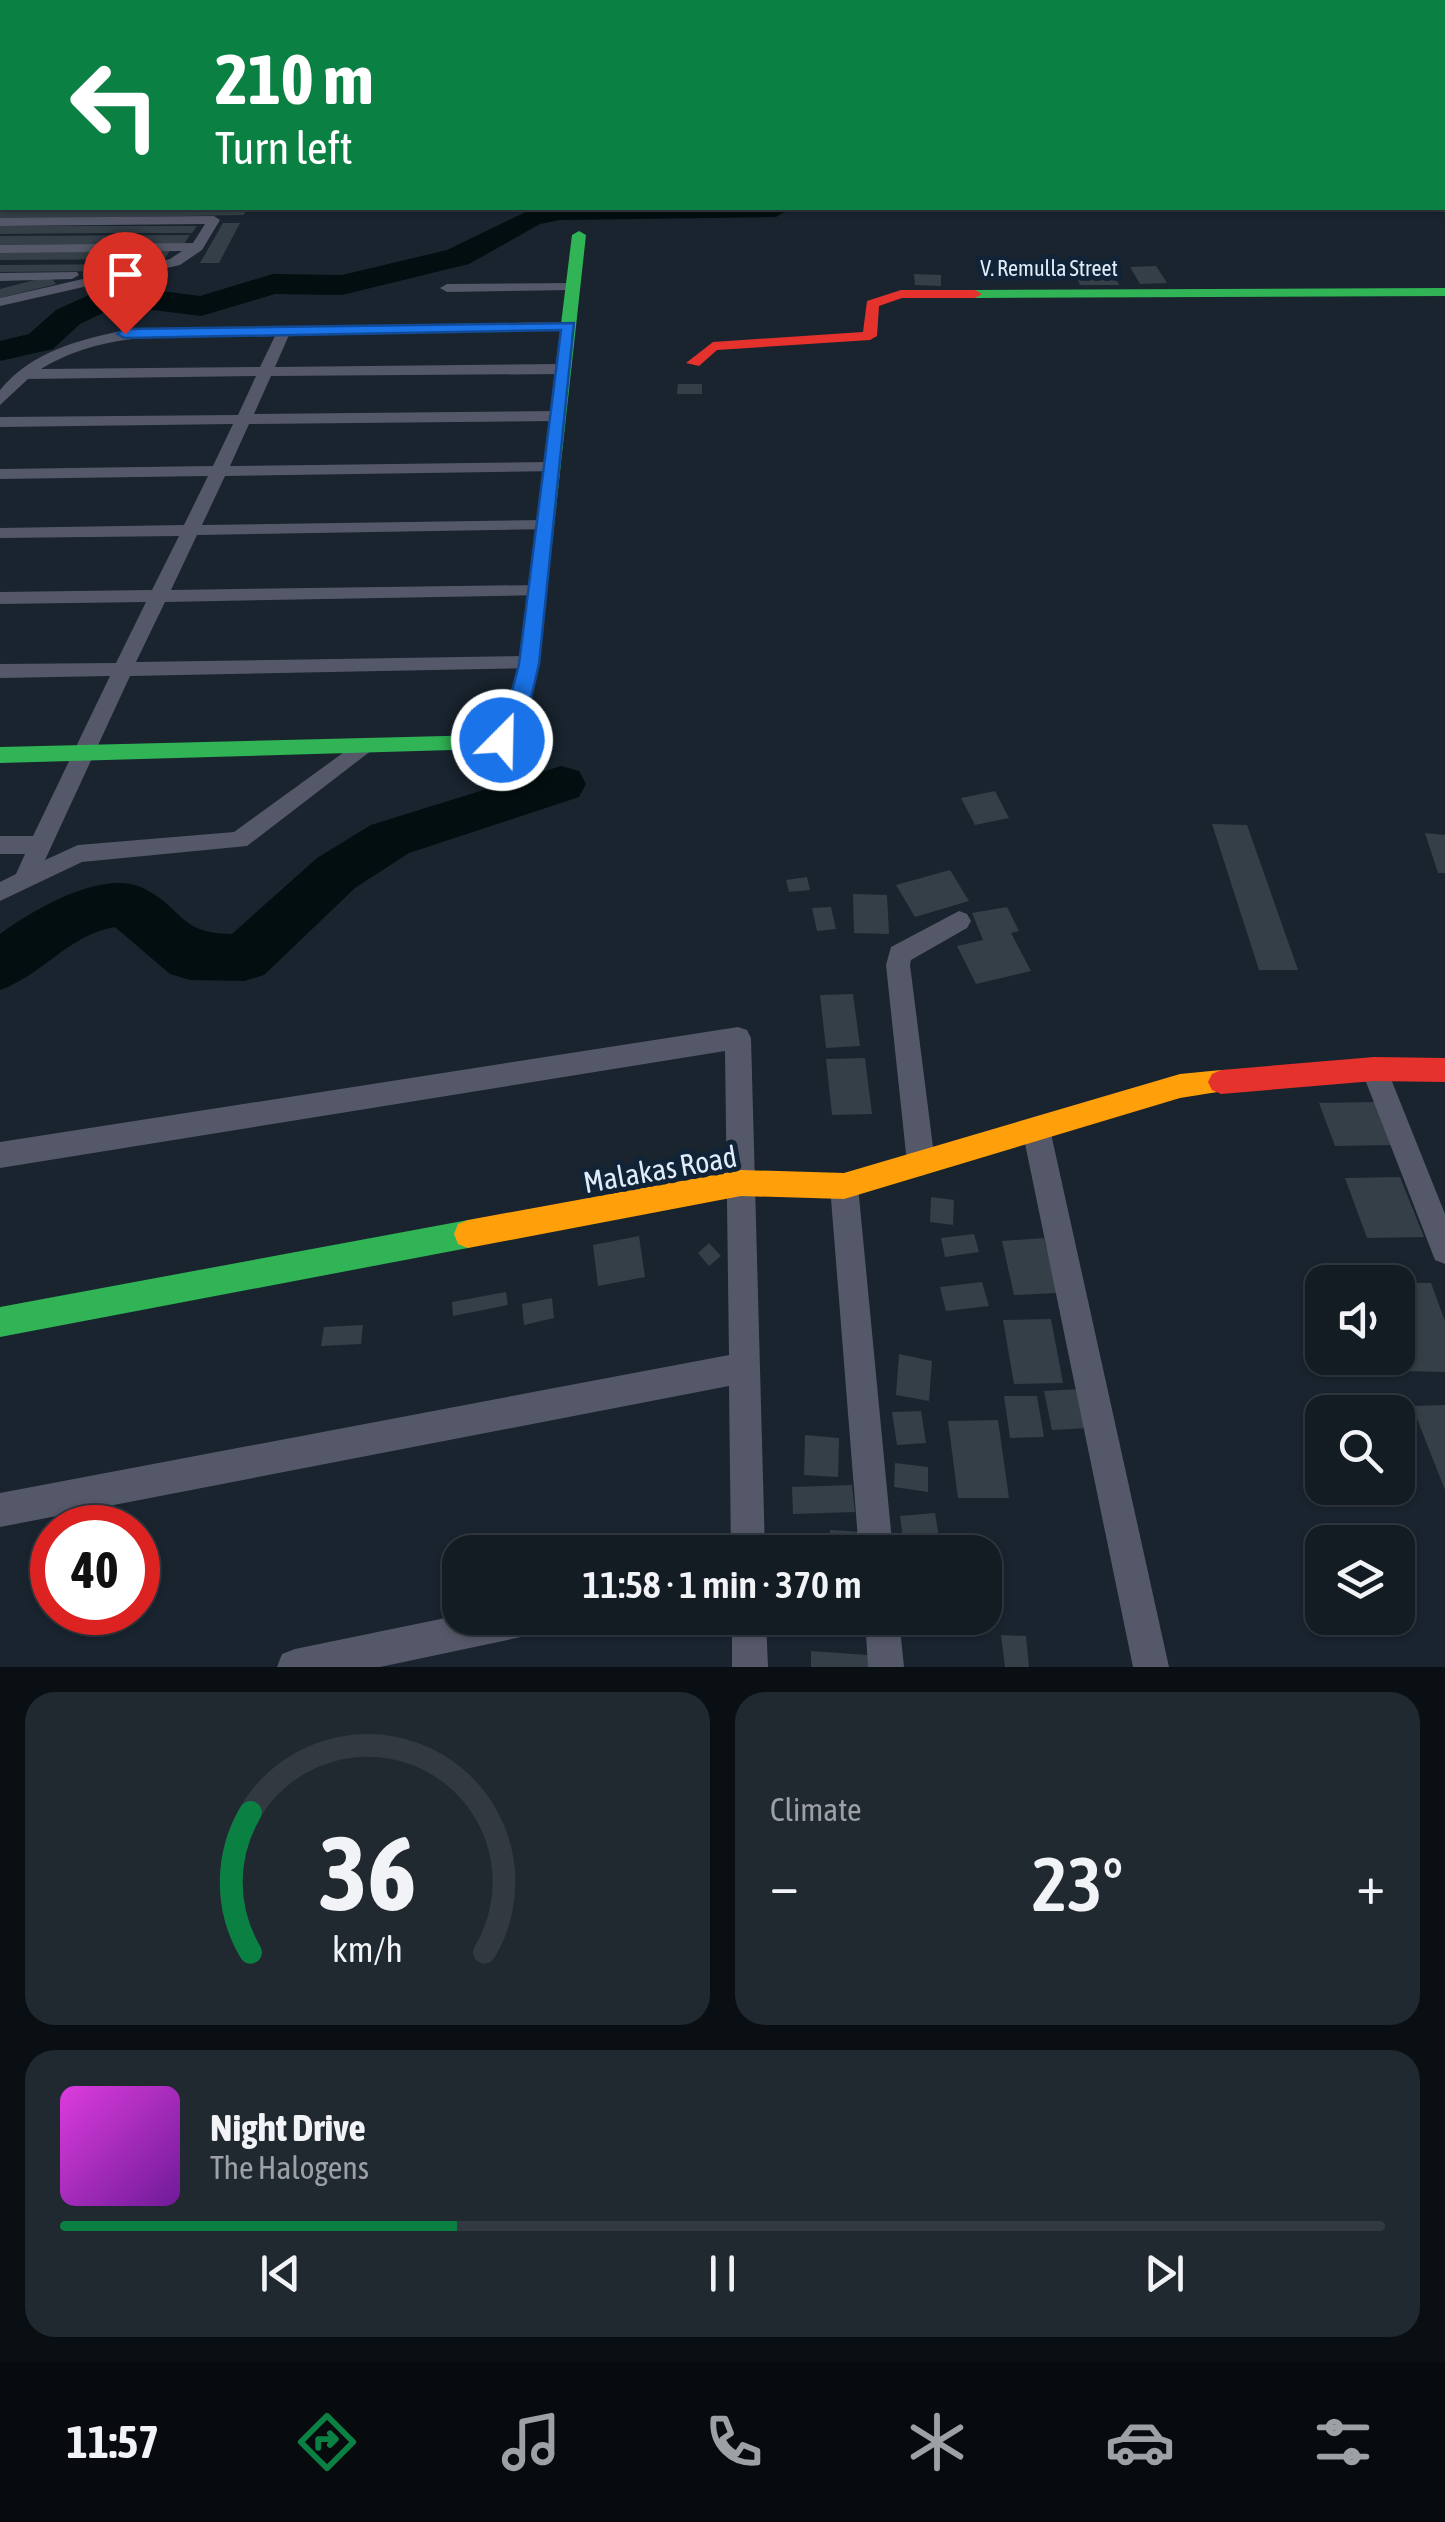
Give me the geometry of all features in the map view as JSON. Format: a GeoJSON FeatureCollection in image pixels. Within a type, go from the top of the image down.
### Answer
{"type":"FeatureCollection","features":[{"type":"Feature","properties":{"kind":"street"},"geometry":{"type":"LineString","coordinates":[[0,222],[214,220],[196,248],[175,262],[0,302]]}},
{"type":"Feature","properties":{"kind":"street"},"geometry":{"type":"LineString","coordinates":[[0,755],[365,747],[502,740],[512,732],[529,664],[579,235]]}},
{"type":"Feature","properties":{"kind":"street"},"geometry":{"type":"LineString","coordinates":[[0,249],[196,248]]}},
{"type":"Feature","properties":{"kind":"street"},"geometry":{"type":"LineString","coordinates":[[0,276],[110,275]]}},
{"type":"Feature","properties":{"kind":"street"},"geometry":{"type":"LineString","coordinates":[[446,288],[573,286]]}},
{"type":"Feature","properties":{"kind":"street","name":"V. Remulla Street"},"geometry":{"type":"LineString","coordinates":[[694,363],[713,346],[870,336],[872,304],[901,294],[1445,292]]}},
{"type":"Feature","properties":{"kind":"street"},"geometry":{"type":"LineString","coordinates":[[0,400],[23,374],[77,344],[125,334],[568,326]]}},
{"type":"Feature","properties":{"kind":"street"},"geometry":{"type":"LineString","coordinates":[[25,880],[122,668],[222,471],[285,329]]}},
{"type":"Feature","properties":{"kind":"street"},"geometry":{"type":"LineString","coordinates":[[0,376],[564,369]]}},
{"type":"Feature","properties":{"kind":"street"},"geometry":{"type":"LineString","coordinates":[[0,422],[558,416]]}},
{"type":"Feature","properties":{"kind":"street"},"geometry":{"type":"LineString","coordinates":[[0,474],[552,468]]}},
{"type":"Feature","properties":{"kind":"street"},"geometry":{"type":"LineString","coordinates":[[0,532],[545,526]]}},
{"type":"Feature","properties":{"kind":"street"},"geometry":{"type":"LineString","coordinates":[[0,598],[538,592]]}},
{"type":"Feature","properties":{"kind":"street"},"geometry":{"type":"LineString","coordinates":[[0,671],[529,664]]}},
{"type":"Feature","properties":{"kind":"street"},"geometry":{"type":"LineString","coordinates":[[0,892],[78,854],[239,840],[365,747]]}},
{"type":"Feature","properties":{"kind":"street"},"geometry":{"type":"LineString","coordinates":[[0,845],[40,844]]}},
{"type":"Feature","properties":{"kind":"street"},"geometry":{"type":"LineString","coordinates":[[921,1163],[898,966],[900,954],[960,921]]}},
{"type":"Feature","properties":{"kind":"street"},"geometry":{"type":"LineString","coordinates":[[0,1155],[738,1038],[748,1535]]}},
{"type":"Feature","properties":{"kind":"street"},"geometry":{"type":"LineString","coordinates":[[1374,1070],[1445,1250]]}},
{"type":"Feature","properties":{"kind":"street","name":"Malakas Road"},"geometry":{"type":"LineString","coordinates":[[0,1322],[741,1183],[844,1186],[1180,1086],[1374,1070],[1445,1070]]}},
{"type":"Feature","properties":{"kind":"street"},"geometry":{"type":"LineString","coordinates":[[1036,1129],[1151,1667]]}},
{"type":"Feature","properties":{"kind":"street"},"geometry":{"type":"LineString","coordinates":[[844,1186],[875,1535]]}},
{"type":"Feature","properties":{"kind":"street"},"geometry":{"type":"LineString","coordinates":[[0,1510],[744,1367]]}},
{"type":"Feature","properties":{"kind":"street"},"geometry":{"type":"LineString","coordinates":[[295,1667],[448,1635]]}},
{"type":"Feature","properties":{"kind":"street"},"geometry":{"type":"LineString","coordinates":[[749,1635],[750,1667]]}},
{"type":"Feature","properties":{"kind":"street"},"geometry":{"type":"LineString","coordinates":[[883,1635],[886,1667]]}},
{"type":"Feature","properties":{"kind":"building"},"geometry":{"type":"Polygon","coordinates":[[[0,210],[246,210],[244,215],[0,219],[0,210]]]}},
{"type":"Feature","properties":{"kind":"building"},"geometry":{"type":"Polygon","coordinates":[[[223,223],[240,223],[219,263],[200,263],[223,223]]]}},
{"type":"Feature","properties":{"kind":"building"},"geometry":{"type":"Polygon","coordinates":[[[0,226],[197,226],[192,233],[0,234],[0,226]]]}},
{"type":"Feature","properties":{"kind":"building"},"geometry":{"type":"Polygon","coordinates":[[[190,235],[184,244],[0,245],[0,236],[190,235]]]}},
{"type":"Feature","properties":{"kind":"building"},"geometry":{"type":"Polygon","coordinates":[[[170,250],[165,259],[0,260],[0,252],[170,250]]]}},
{"type":"Feature","properties":{"kind":"building"},"geometry":{"type":"Polygon","coordinates":[[[126,264],[121,271],[0,272],[0,265],[126,264]]]}},
{"type":"Feature","properties":{"kind":"building"},"geometry":{"type":"Polygon","coordinates":[[[1156,266],[1167,283],[1140,284],[1130,267],[1156,266]]]}},
{"type":"Feature","properties":{"kind":"building"},"geometry":{"type":"Polygon","coordinates":[[[1074,271],[1113,271],[1119,285],[1080,285],[1074,271]]]}},
{"type":"Feature","properties":{"kind":"building"},"geometry":{"type":"Polygon","coordinates":[[[914,274],[941,275],[941,286],[915,285],[914,274]]]}},
{"type":"Feature","properties":{"kind":"building"},"geometry":{"type":"Polygon","coordinates":[[[50,276],[56,284],[0,298],[0,289],[50,276]]]}},
{"type":"Feature","properties":{"kind":"building"},"geometry":{"type":"Polygon","coordinates":[[[678,384],[702,384],[702,394],[677,394],[678,384]]]}},
{"type":"Feature","properties":{"kind":"building"},"geometry":{"type":"Polygon","coordinates":[[[995,791],[1009,818],[975,825],[961,798],[995,791]]]}},
{"type":"Feature","properties":{"kind":"building"},"geometry":{"type":"Polygon","coordinates":[[[1212,824],[1247,825],[1298,970],[1259,970],[1212,824]]]}},
{"type":"Feature","properties":{"kind":"building"},"geometry":{"type":"Polygon","coordinates":[[[1425,833],[1445,835],[1445,873],[1438,873],[1425,833]]]}},
{"type":"Feature","properties":{"kind":"building"},"geometry":{"type":"Polygon","coordinates":[[[950,870],[969,901],[915,917],[896,885],[950,870]]]}},
{"type":"Feature","properties":{"kind":"building"},"geometry":{"type":"Polygon","coordinates":[[[807,877],[810,890],[789,892],[786,880],[807,877]]]}},
{"type":"Feature","properties":{"kind":"building"},"geometry":{"type":"Polygon","coordinates":[[[853,894],[887,895],[889,934],[854,933],[853,894]]]}},
{"type":"Feature","properties":{"kind":"building"},"geometry":{"type":"Polygon","coordinates":[[[831,907],[836,929],[817,931],[812,908],[831,907]]]}},
{"type":"Feature","properties":{"kind":"building"},"geometry":{"type":"Polygon","coordinates":[[[1007,907],[1019,931],[1011,933],[1031,971],[976,984],[957,946],[983,940],[972,913],[1007,907]]]}},
{"type":"Feature","properties":{"kind":"building"},"geometry":{"type":"Polygon","coordinates":[[[853,994],[860,1046],[826,1048],[820,995],[853,994]]]}},
{"type":"Feature","properties":{"kind":"building"},"geometry":{"type":"Polygon","coordinates":[[[865,1058],[872,1114],[832,1115],[826,1059],[865,1058]]]}},
{"type":"Feature","properties":{"kind":"building"},"geometry":{"type":"Polygon","coordinates":[[[1375,1102],[1392,1145],[1335,1146],[1319,1103],[1375,1102]]]}},
{"type":"Feature","properties":{"kind":"building"},"geometry":{"type":"Polygon","coordinates":[[[1400,1177],[1424,1237],[1367,1238],[1345,1178],[1400,1177]]]}},
{"type":"Feature","properties":{"kind":"building"},"geometry":{"type":"Polygon","coordinates":[[[931,1197],[954,1200],[953,1225],[930,1222],[931,1197]]]}},
{"type":"Feature","properties":{"kind":"building"},"geometry":{"type":"Polygon","coordinates":[[[974,1234],[979,1252],[945,1257],[941,1238],[974,1234]]]}},
{"type":"Feature","properties":{"kind":"building"},"geometry":{"type":"Polygon","coordinates":[[[639,1236],[645,1277],[598,1286],[593,1245],[639,1236]]]}},
{"type":"Feature","properties":{"kind":"building"},"geometry":{"type":"Polygon","coordinates":[[[1044,1238],[1057,1293],[1014,1295],[1002,1241],[1044,1238]]]}},
{"type":"Feature","properties":{"kind":"building"},"geometry":{"type":"Polygon","coordinates":[[[709,1243],[721,1256],[709,1266],[698,1253],[709,1243]]]}},
{"type":"Feature","properties":{"kind":"building"},"geometry":{"type":"Polygon","coordinates":[[[982,1282],[989,1306],[946,1311],[940,1287],[982,1282]]]}},
{"type":"Feature","properties":{"kind":"building"},"geometry":{"type":"Polygon","coordinates":[[[1415,1283],[1431,1283],[1445,1321],[1445,1372],[1415,1371],[1415,1283]]]}},
{"type":"Feature","properties":{"kind":"building"},"geometry":{"type":"Polygon","coordinates":[[[506,1292],[508,1305],[453,1316],[452,1302],[506,1292]]]}},
{"type":"Feature","properties":{"kind":"building"},"geometry":{"type":"Polygon","coordinates":[[[552,1298],[554,1318],[524,1325],[522,1304],[552,1298]]]}},
{"type":"Feature","properties":{"kind":"building"},"geometry":{"type":"Polygon","coordinates":[[[1051,1319],[1063,1383],[1014,1384],[1003,1320],[1051,1319]]]}},
{"type":"Feature","properties":{"kind":"building"},"geometry":{"type":"Polygon","coordinates":[[[363,1325],[361,1344],[321,1346],[324,1327],[363,1325]]]}},
{"type":"Feature","properties":{"kind":"building"},"geometry":{"type":"Polygon","coordinates":[[[899,1354],[932,1361],[929,1401],[896,1395],[899,1354]]]}},
{"type":"Feature","properties":{"kind":"building"},"geometry":{"type":"Polygon","coordinates":[[[1080,1389],[1089,1428],[1052,1430],[1044,1391],[1080,1389]]]}},
{"type":"Feature","properties":{"kind":"building"},"geometry":{"type":"Polygon","coordinates":[[[1004,1396],[1037,1396],[1044,1437],[1010,1438],[1004,1396]]]}},
{"type":"Feature","properties":{"kind":"building"},"geometry":{"type":"Polygon","coordinates":[[[1445,1405],[1445,1490],[1415,1414],[1415,1406],[1445,1405]]]}},
{"type":"Feature","properties":{"kind":"building"},"geometry":{"type":"Polygon","coordinates":[[[921,1411],[926,1443],[897,1445],[892,1412],[921,1411]]]}},
{"type":"Feature","properties":{"kind":"building"},"geometry":{"type":"Polygon","coordinates":[[[998,1420],[1009,1498],[958,1498],[948,1421],[998,1420]]]}},
{"type":"Feature","properties":{"kind":"building"},"geometry":{"type":"Polygon","coordinates":[[[805,1435],[839,1438],[838,1477],[804,1475],[805,1435]]]}},
{"type":"Feature","properties":{"kind":"building"},"geometry":{"type":"Polygon","coordinates":[[[895,1463],[928,1467],[928,1492],[894,1487],[895,1463]]]}},
{"type":"Feature","properties":{"kind":"building"},"geometry":{"type":"Polygon","coordinates":[[[852,1485],[855,1512],[793,1514],[792,1487],[852,1485]]]}},
{"type":"Feature","properties":{"kind":"building"},"geometry":{"type":"Polygon","coordinates":[[[935,1513],[939,1535],[903,1535],[900,1516],[935,1513]]]}},
{"type":"Feature","properties":{"kind":"building"},"geometry":{"type":"Polygon","coordinates":[[[830,1530],[863,1535],[830,1535],[830,1530]]]}},
{"type":"Feature","properties":{"kind":"building"},"geometry":{"type":"Polygon","coordinates":[[[1001,1635],[1026,1636],[1029,1667],[1005,1667],[1001,1635]]]}},
{"type":"Feature","properties":{"kind":"building"},"geometry":{"type":"Polygon","coordinates":[[[811,1651],[868,1655],[869,1667],[811,1667],[811,1651]]]}},
{"type":"Feature","properties":{"kind":"waterway"},"geometry":{"type":"LineString","coordinates":[[0,351],[41,342],[68,317],[101,302],[145,299],[201,306],[273,284],[342,285],[458,257],[531,217],[560,211],[632,210]]}},
{"type":"Feature","properties":{"kind":"waterway"},"geometry":{"type":"LineString","coordinates":[[0,966],[71,917],[125,904],[190,957],[244,958],[336,873],[390,839],[561,784]]}},
{"type":"Feature","properties":{"kind":"traffic: fast"},"geometry":{"type":"LineString","coordinates":[[0,755],[487,742],[512,733],[529,663],[579,235]]}},
{"type":"Feature","properties":{"kind":"traffic: fast"},"geometry":{"type":"LineString","coordinates":[[975,294],[1445,292]]}},
{"type":"Feature","properties":{"kind":"traffic: fast"},"geometry":{"type":"LineString","coordinates":[[0,1322],[468,1234]]}},
{"type":"Feature","properties":{"kind":"traffic: slow"},"geometry":{"type":"LineString","coordinates":[[468,1234],[741,1183],[844,1186],[1180,1086],[1221,1082]]}},
{"type":"Feature","properties":{"kind":"traffic: jam"},"geometry":{"type":"LineString","coordinates":[[694,363],[713,346],[870,336],[872,304],[901,294],[975,294]]}},
{"type":"Feature","properties":{"kind":"traffic: jam"},"geometry":{"type":"LineString","coordinates":[[1221,1082],[1374,1069],[1445,1070]]}},
{"type":"Feature","properties":{"kind":"route"},"geometry":{"type":"LineString","coordinates":[[125,334],[568,326],[529,664],[512,732],[502,740]]}}]}
